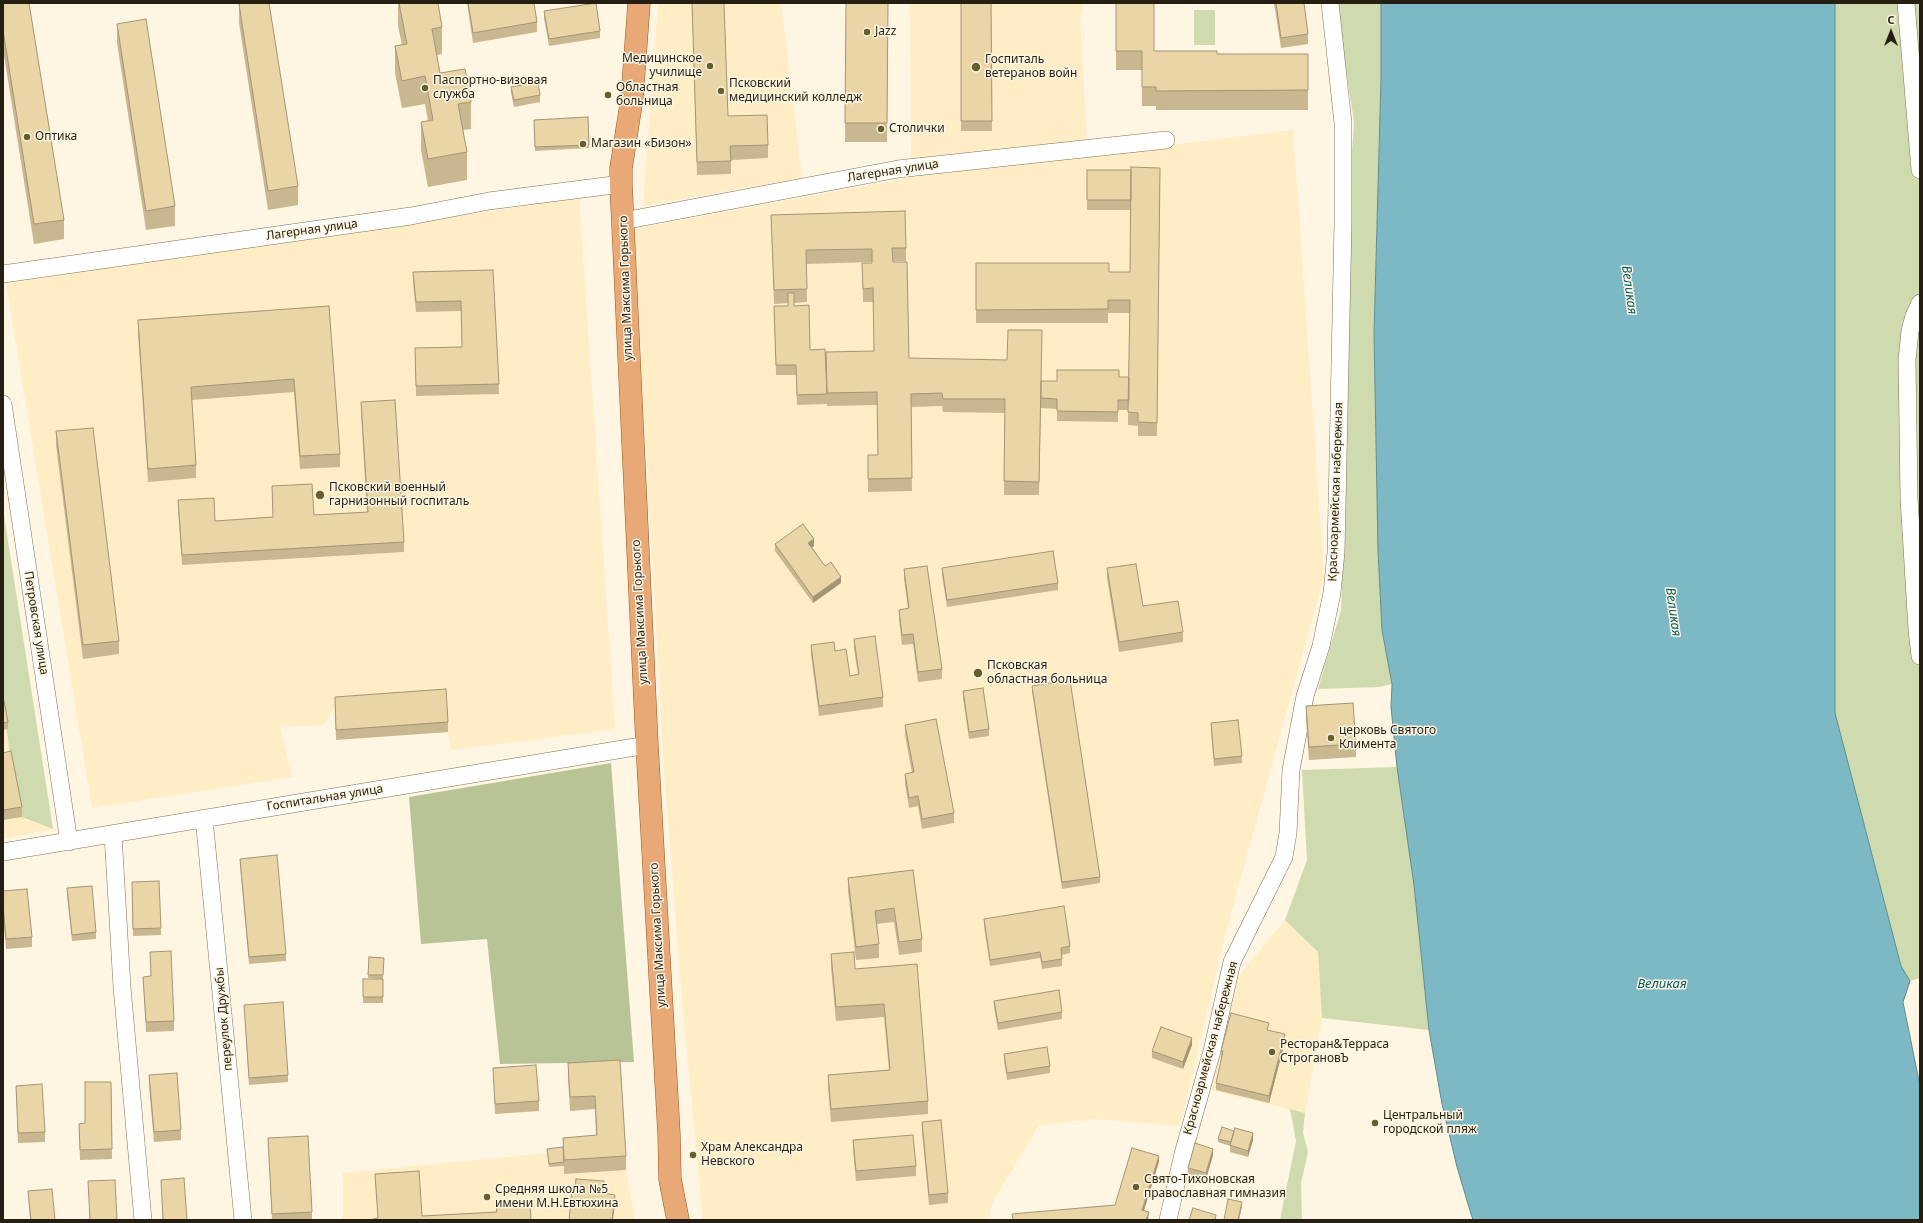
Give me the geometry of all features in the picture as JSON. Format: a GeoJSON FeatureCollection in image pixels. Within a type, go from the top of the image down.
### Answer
{"type":"FeatureCollection","features":[{"type":"Feature","properties":{"kind":"main road","name":"улица Максима Горького"},"geometry":{"type":"LineString","coordinates":[[640,3],[632,98],[621,168],[621,184],[647,745],[669,1134],[670,1179],[678,1220]]}},
{"type":"Feature","properties":{"kind":"street","name":"Красноармейская набережная"},"geometry":{"type":"LineString","coordinates":[[1168,1220],[1183,1154],[1212,1051],[1232,962],[1284,857],[1288,833],[1291,770],[1295,746],[1305,696],[1321,646],[1332,593],[1336,552],[1343,223],[1343,123],[1330,3]]}},
{"type":"Feature","properties":{"kind":"street"},"geometry":{"type":"LineString","coordinates":[[1906,3],[1920,170]]}},
{"type":"Feature","properties":{"kind":"street","name":"Лагерная улица"},"geometry":{"type":"LineString","coordinates":[[623,221],[898,169],[1166,140]]}},
{"type":"Feature","properties":{"kind":"street","name":"Лагерная улица"},"geometry":{"type":"LineString","coordinates":[[3,274],[411,216],[489,201],[621,184]]}},
{"type":"Feature","properties":{"kind":"street"},"geometry":{"type":"LineString","coordinates":[[1920,303],[1914,316],[1910,331],[1907,360],[1909,505],[1916,630],[1920,656]]}},
{"type":"Feature","properties":{"kind":"street","name":"Петровская улица"},"geometry":{"type":"LineString","coordinates":[[3,404],[69,842]]}},
{"type":"Feature","properties":{"kind":"street","name":"Госпитальная улица"},"geometry":{"type":"LineString","coordinates":[[3,852],[647,745]]}},
{"type":"Feature","properties":{"kind":"street","name":"переулок Дружбы"},"geometry":{"type":"LineString","coordinates":[[204,818],[243,1220]]}},
{"type":"Feature","properties":{"kind":"street"},"geometry":{"type":"LineString","coordinates":[[113,834],[122,987],[143,1220]]}},
{"type":"Feature","properties":{"kind":"shaded area","name":"Псковский медицинский колледж"},"geometry":{"type":"Polygon","coordinates":[[[658,3],[781,3],[802,178],[643,206],[658,3]]]}},
{"type":"Feature","properties":{"kind":"shaded area"},"geometry":{"type":"Polygon","coordinates":[[[910,3],[1084,3],[1080,20],[1087,140],[911,161],[910,3]]]}},
{"type":"Feature","properties":{"kind":"shaded area","name":"Псковская областная больница"},"geometry":{"type":"Polygon","coordinates":[[[1293,130],[1324,576],[1226,931],[1180,1126],[1097,1119],[1039,1125],[992,1203],[989,1218],[969,1220],[703,1220],[683,1011],[664,771],[634,229],[912,177],[1293,130]]]}},
{"type":"Feature","properties":{"kind":"shaded area","name":"Псковский военный гарнизонный госпиталь"},"geometry":{"type":"Polygon","coordinates":[[[579,198],[615,729],[451,750],[448,732],[336,740],[334,708],[324,725],[280,727],[292,777],[92,808],[6,283],[579,198]]]}},
{"type":"Feature","properties":{"kind":"shaded area"},"geometry":{"type":"Polygon","coordinates":[[[3,702],[22,817],[53,829],[3,839],[3,702]]]}},
{"type":"Feature","properties":{"kind":"shaded area"},"geometry":{"type":"Polygon","coordinates":[[[1285,920],[1318,952],[1322,1018],[1305,1113],[1211,1090],[1236,979],[1285,920]]]}},
{"type":"Feature","properties":{"kind":"shaded area","name":"Средняя школа №5 имени М.Н.Евтюхина"},"geometry":{"type":"Polygon","coordinates":[[[547,1153],[549,1167],[564,1166],[564,1174],[626,1170],[635,1220],[343,1220],[343,1173],[547,1153]]]}},
{"type":"Feature","properties":{"kind":"green space"},"geometry":{"type":"Polygon","coordinates":[[[1336,3],[1381,3],[1381,78],[1374,334],[1378,550],[1382,630],[1392,684],[1379,687],[1318,689],[1341,610],[1348,405],[1346,245],[1354,122],[1336,3]]]}},
{"type":"Feature","properties":{"kind":"green space"},"geometry":{"type":"Polygon","coordinates":[[[1835,3],[1920,3],[1920,978],[1910,981],[1901,967],[1835,713],[1835,3]]]}},
{"type":"Feature","properties":{"kind":"green space"},"geometry":{"type":"Polygon","coordinates":[[[1194,10],[1215,10],[1215,45],[1194,45],[1194,10]]]}},
{"type":"Feature","properties":{"kind":"green space"},"geometry":{"type":"Polygon","coordinates":[[[3,509],[53,829],[22,817],[11,761],[3,702],[3,509]]]}},
{"type":"Feature","properties":{"kind":"green space"},"geometry":{"type":"Polygon","coordinates":[[[611,763],[634,1062],[500,1064],[487,939],[421,944],[409,797],[611,763]]]}},
{"type":"Feature","properties":{"kind":"green space"},"geometry":{"type":"Polygon","coordinates":[[[1397,767],[1414,885],[1429,1030],[1322,1018],[1318,952],[1285,920],[1307,860],[1302,770],[1397,767]]]}},
{"type":"Feature","properties":{"kind":"green space"},"geometry":{"type":"Polygon","coordinates":[[[1290,1109],[1305,1113],[1303,1133],[1308,1152],[1301,1183],[1302,1220],[1280,1220],[1296,1141],[1290,1109]]]}},
{"type":"Feature","properties":{"kind":"water","name":"Великая"},"geometry":{"type":"Polygon","coordinates":[[[1381,3],[1835,3],[1835,713],[1901,966],[1910,981],[1903,1002],[1920,1086],[1920,1220],[1473,1220],[1457,1167],[1442,1104],[1429,1030],[1414,885],[1397,767],[1391,707],[1392,684],[1382,630],[1378,550],[1374,334],[1381,78],[1381,3]]]}},
{"type":"Feature","properties":{"kind":"building"},"geometry":{"type":"Polygon","coordinates":[[[3,3],[29,3],[64,220],[34,224],[3,30],[3,3]]]}},
{"type":"Feature","properties":{"kind":"building"},"geometry":{"type":"Polygon","coordinates":[[[269,3],[298,186],[268,191],[239,4],[269,3]]]}},
{"type":"Feature","properties":{"kind":"building"},"geometry":{"type":"Polygon","coordinates":[[[399,3],[438,3],[442,27],[432,29],[440,73],[465,69],[471,102],[458,104],[467,152],[428,159],[421,122],[433,120],[425,76],[402,81],[395,46],[407,44],[399,3]]]}},
{"type":"Feature","properties":{"kind":"building"},"geometry":{"type":"Polygon","coordinates":[[[468,3],[534,3],[537,22],[473,33],[468,3]]]}},
{"type":"Feature","properties":{"kind":"building"},"geometry":{"type":"Polygon","coordinates":[[[596,3],[600,31],[549,39],[544,11],[596,3]]]}},
{"type":"Feature","properties":{"kind":"building","name":"Медицинское училище"},"geometry":{"type":"Polygon","coordinates":[[[692,3],[724,3],[728,116],[767,115],[768,145],[730,146],[731,161],[697,162],[692,3]]]}},
{"type":"Feature","properties":{"kind":"building"},"geometry":{"type":"Polygon","coordinates":[[[846,3],[888,3],[887,123],[845,123],[846,3]]]}},
{"type":"Feature","properties":{"kind":"building","name":"Госпиталь ветеранов войн"},"geometry":{"type":"Polygon","coordinates":[[[961,3],[991,3],[992,121],[961,121],[961,3]]]}},
{"type":"Feature","properties":{"kind":"building"},"geometry":{"type":"Polygon","coordinates":[[[1116,3],[1154,3],[1154,51],[1217,51],[1217,54],[1308,54],[1308,90],[1156,91],[1156,87],[1142,87],[1142,51],[1116,51],[1116,3]]]}},
{"type":"Feature","properties":{"kind":"building"},"geometry":{"type":"Polygon","coordinates":[[[1276,3],[1304,3],[1308,34],[1281,38],[1276,3]]]}},
{"type":"Feature","properties":{"kind":"building"},"geometry":{"type":"Polygon","coordinates":[[[146,19],[175,206],[146,211],[117,24],[146,19]]]}},
{"type":"Feature","properties":{"kind":"building"},"geometry":{"type":"Polygon","coordinates":[[[538,82],[540,95],[514,100],[511,87],[538,82]]]}},
{"type":"Feature","properties":{"kind":"building"},"geometry":{"type":"Polygon","coordinates":[[[588,117],[589,145],[535,147],[534,120],[588,117]]]}},
{"type":"Feature","properties":{"kind":"building"},"geometry":{"type":"Polygon","coordinates":[[[1131,167],[1160,168],[1157,423],[1138,422],[1138,413],[1128,412],[1130,300],[1108,300],[1108,309],[976,310],[976,263],[1109,263],[1109,272],[1130,272],[1131,167]]]}},
{"type":"Feature","properties":{"kind":"building"},"geometry":{"type":"Polygon","coordinates":[[[1087,170],[1131,170],[1131,200],[1087,200],[1087,170]]]}},
{"type":"Feature","properties":{"kind":"building"},"geometry":{"type":"Polygon","coordinates":[[[905,211],[906,248],[892,248],[893,262],[907,262],[909,358],[1007,360],[1008,330],[1042,330],[1039,482],[1004,481],[1005,399],[943,399],[942,393],[911,394],[912,478],[868,479],[868,455],[878,455],[877,392],[827,393],[826,352],[874,351],[873,288],[863,289],[862,263],[872,263],[872,249],[806,250],[807,289],[774,290],[771,215],[905,211]]]}},
{"type":"Feature","properties":{"kind":"building"},"geometry":{"type":"Polygon","coordinates":[[[493,270],[499,384],[416,386],[415,348],[462,347],[461,301],[416,302],[413,272],[493,270]]]}},
{"type":"Feature","properties":{"kind":"building"},"geometry":{"type":"Polygon","coordinates":[[[788,293],[794,293],[794,306],[809,305],[810,350],[825,349],[827,394],[797,395],[796,365],[776,365],[774,306],[788,306],[788,293]]]}},
{"type":"Feature","properties":{"kind":"building"},"geometry":{"type":"Polygon","coordinates":[[[329,306],[340,454],[300,456],[294,379],[191,387],[196,465],[148,469],[138,320],[329,306]]]}},
{"type":"Feature","properties":{"kind":"building"},"geometry":{"type":"Polygon","coordinates":[[[1057,370],[1119,370],[1119,377],[1129,377],[1129,400],[1118,400],[1118,412],[1057,411],[1057,399],[1041,398],[1041,381],[1057,381],[1057,370]]]}},
{"type":"Feature","properties":{"kind":"building"},"geometry":{"type":"Polygon","coordinates":[[[395,400],[404,542],[182,555],[178,500],[214,498],[215,521],[273,517],[272,486],[312,484],[314,515],[368,512],[361,402],[395,400]]]}},
{"type":"Feature","properties":{"kind":"building"},"geometry":{"type":"Polygon","coordinates":[[[93,428],[119,641],[83,645],[56,431],[93,428]]]}},
{"type":"Feature","properties":{"kind":"building"},"geometry":{"type":"Polygon","coordinates":[[[803,524],[814,539],[808,543],[825,566],[831,562],[841,577],[813,597],[775,544],[803,524]]]}},
{"type":"Feature","properties":{"kind":"building"},"geometry":{"type":"Polygon","coordinates":[[[1053,551],[1058,583],[947,600],[942,568],[1053,551]]]}},
{"type":"Feature","properties":{"kind":"building"},"geometry":{"type":"Polygon","coordinates":[[[1136,564],[1143,606],[1178,601],[1183,632],[1119,642],[1107,568],[1136,564]]]}},
{"type":"Feature","properties":{"kind":"building"},"geometry":{"type":"Polygon","coordinates":[[[927,566],[942,669],[918,672],[913,634],[902,635],[899,610],[909,608],[904,569],[927,566]]]}},
{"type":"Feature","properties":{"kind":"building"},"geometry":{"type":"Polygon","coordinates":[[[875,636],[883,697],[819,706],[811,645],[834,642],[835,651],[846,649],[850,676],[859,674],[854,639],[875,636]]]}},
{"type":"Feature","properties":{"kind":"building"},"geometry":{"type":"Polygon","coordinates":[[[1070,680],[1100,877],[1062,882],[1032,686],[1070,680]]]}},
{"type":"Feature","properties":{"kind":"building"},"geometry":{"type":"Polygon","coordinates":[[[983,688],[989,729],[969,732],[963,691],[983,688]]]}},
{"type":"Feature","properties":{"kind":"building"},"geometry":{"type":"Polygon","coordinates":[[[446,689],[448,722],[336,730],[335,697],[446,689]]]}},
{"type":"Feature","properties":{"kind":"building"},"geometry":{"type":"Polygon","coordinates":[[[3,696],[8,722],[3,723],[3,696]]]}},
{"type":"Feature","properties":{"kind":"building","name":"церковь Святого Климента"},"geometry":{"type":"Polygon","coordinates":[[[1353,703],[1356,744],[1309,747],[1306,706],[1353,703]]]}},
{"type":"Feature","properties":{"kind":"building"},"geometry":{"type":"Polygon","coordinates":[[[936,719],[954,813],[922,819],[918,796],[909,798],[905,774],[914,772],[905,725],[936,719]]]}},
{"type":"Feature","properties":{"kind":"building"},"geometry":{"type":"Polygon","coordinates":[[[1238,720],[1242,756],[1214,759],[1211,723],[1238,720]]]}},
{"type":"Feature","properties":{"kind":"building"},"geometry":{"type":"Polygon","coordinates":[[[11,751],[22,807],[3,810],[3,753],[11,751]]]}},
{"type":"Feature","properties":{"kind":"building"},"geometry":{"type":"Polygon","coordinates":[[[277,855],[286,954],[249,957],[240,859],[277,855]]]}},
{"type":"Feature","properties":{"kind":"building"},"geometry":{"type":"Polygon","coordinates":[[[913,870],[922,939],[899,942],[894,908],[875,911],[879,944],[856,947],[848,878],[913,870]]]}},
{"type":"Feature","properties":{"kind":"building"},"geometry":{"type":"Polygon","coordinates":[[[159,881],[161,928],[133,929],[132,882],[159,881]]]}},
{"type":"Feature","properties":{"kind":"building"},"geometry":{"type":"Polygon","coordinates":[[[92,886],[96,932],[72,935],[67,888],[92,886]]]}},
{"type":"Feature","properties":{"kind":"building"},"geometry":{"type":"Polygon","coordinates":[[[27,889],[32,937],[6,939],[3,891],[27,889]]]}},
{"type":"Feature","properties":{"kind":"building"},"geometry":{"type":"Polygon","coordinates":[[[1064,906],[1070,946],[1061,948],[1062,959],[1042,962],[1040,952],[990,960],[984,919],[1064,906]]]}},
{"type":"Feature","properties":{"kind":"building"},"geometry":{"type":"Polygon","coordinates":[[[171,951],[174,1021],[146,1022],[143,977],[151,976],[150,952],[171,951]]]}},
{"type":"Feature","properties":{"kind":"building"},"geometry":{"type":"Polygon","coordinates":[[[854,952],[855,969],[917,964],[928,1101],[831,1109],[828,1075],[890,1070],[884,1004],[836,1007],[831,954],[854,952]]]}},
{"type":"Feature","properties":{"kind":"building"},"geometry":{"type":"Polygon","coordinates":[[[369,957],[384,958],[383,975],[368,975],[369,957]]]}},
{"type":"Feature","properties":{"kind":"building"},"geometry":{"type":"Polygon","coordinates":[[[363,979],[383,979],[383,997],[363,997],[363,979]]]}},
{"type":"Feature","properties":{"kind":"building"},"geometry":{"type":"Polygon","coordinates":[[[1059,990],[1062,1012],[998,1023],[994,1001],[1059,990]]]}},
{"type":"Feature","properties":{"kind":"building"},"geometry":{"type":"Polygon","coordinates":[[[283,1002],[288,1075],[249,1078],[244,1005],[283,1002]]]}},
{"type":"Feature","properties":{"kind":"building"},"geometry":{"type":"Polygon","coordinates":[[[1231,1013],[1269,1023],[1267,1030],[1285,1034],[1269,1096],[1216,1083],[1223,1051],[1221,1051],[1231,1013]]]}},
{"type":"Feature","properties":{"kind":"building"},"geometry":{"type":"Polygon","coordinates":[[[1161,1027],[1192,1038],[1183,1062],[1152,1051],[1161,1027]]]}},
{"type":"Feature","properties":{"kind":"building"},"geometry":{"type":"Polygon","coordinates":[[[1047,1047],[1050,1066],[1007,1073],[1004,1054],[1047,1047]]]}},
{"type":"Feature","properties":{"kind":"building"},"geometry":{"type":"Polygon","coordinates":[[[620,1060],[626,1156],[564,1160],[563,1138],[597,1135],[595,1096],[570,1097],[568,1063],[620,1060]]]}},
{"type":"Feature","properties":{"kind":"building"},"geometry":{"type":"Polygon","coordinates":[[[536,1065],[539,1101],[495,1104],[493,1068],[536,1065]]]}},
{"type":"Feature","properties":{"kind":"building"},"geometry":{"type":"Polygon","coordinates":[[[177,1073],[181,1130],[154,1132],[149,1075],[177,1073]]]}},
{"type":"Feature","properties":{"kind":"building"},"geometry":{"type":"Polygon","coordinates":[[[85,1082],[111,1082],[112,1149],[80,1150],[79,1124],[85,1123],[85,1082]]]}},
{"type":"Feature","properties":{"kind":"building"},"geometry":{"type":"Polygon","coordinates":[[[42,1084],[45,1132],[18,1133],[16,1086],[42,1084]]]}},
{"type":"Feature","properties":{"kind":"building"},"geometry":{"type":"Polygon","coordinates":[[[941,1120],[948,1193],[929,1195],[922,1122],[941,1120]]]}},
{"type":"Feature","properties":{"kind":"building"},"geometry":{"type":"Polygon","coordinates":[[[1222,1127],[1234,1131],[1231,1142],[1218,1139],[1222,1127]]]}},
{"type":"Feature","properties":{"kind":"building"},"geometry":{"type":"Polygon","coordinates":[[[1235,1128],[1253,1133],[1248,1151],[1230,1145],[1235,1128]]]}},
{"type":"Feature","properties":{"kind":"building"},"geometry":{"type":"Polygon","coordinates":[[[913,1135],[916,1166],[856,1171],[853,1140],[913,1135]]]}},
{"type":"Feature","properties":{"kind":"building"},"geometry":{"type":"Polygon","coordinates":[[[308,1136],[312,1212],[272,1214],[268,1138],[308,1136]]]}},
{"type":"Feature","properties":{"kind":"building"},"geometry":{"type":"Polygon","coordinates":[[[1195,1143],[1213,1149],[1206,1173],[1188,1168],[1195,1143]]]}},
{"type":"Feature","properties":{"kind":"building"},"geometry":{"type":"Polygon","coordinates":[[[563,1147],[564,1162],[549,1164],[547,1149],[563,1147]]]}},
{"type":"Feature","properties":{"kind":"building","name":"Свято-Тихоновская православная гимназия"},"geometry":{"type":"Polygon","coordinates":[[[1132,1148],[1159,1156],[1142,1210],[1149,1212],[1146,1220],[1013,1220],[1012,1214],[1115,1205],[1132,1148]]]}},
{"type":"Feature","properties":{"kind":"building"},"geometry":{"type":"Polygon","coordinates":[[[419,1171],[422,1216],[497,1212],[496,1205],[530,1203],[531,1220],[369,1220],[378,1218],[375,1174],[419,1171]]]}},
{"type":"Feature","properties":{"kind":"building"},"geometry":{"type":"Polygon","coordinates":[[[184,1178],[187,1220],[163,1220],[161,1180],[184,1178]]]}},
{"type":"Feature","properties":{"kind":"building"},"geometry":{"type":"Polygon","coordinates":[[[576,1179],[604,1181],[603,1193],[615,1195],[612,1220],[569,1220],[572,1189],[575,1190],[576,1179]]]}},
{"type":"Feature","properties":{"kind":"building"},"geometry":{"type":"Polygon","coordinates":[[[115,1180],[117,1220],[90,1220],[88,1181],[115,1180]]]}},
{"type":"Feature","properties":{"kind":"building"},"geometry":{"type":"Polygon","coordinates":[[[52,1189],[55,1220],[31,1220],[28,1191],[52,1189]]]}},
{"type":"Feature","properties":{"kind":"building"},"geometry":{"type":"Polygon","coordinates":[[[1228,1199],[1242,1202],[1238,1220],[1224,1220],[1228,1199]]]}},
{"type":"Feature","properties":{"kind":"building"},"geometry":{"type":"Polygon","coordinates":[[[1193,1208],[1216,1215],[1215,1220],[1189,1220],[1193,1208]]]}},
{"type":"Feature","properties":{"kind":"place","name":"Jazz"},"geometry":{"type":"Point","coordinates":[867,32]}},
{"type":"Feature","properties":{"kind":"place","name":"Медицинское училище"},"geometry":{"type":"Point","coordinates":[710,66]}},
{"type":"Feature","properties":{"kind":"place","name":"Госпиталь ветеранов войн"},"geometry":{"type":"Point","coordinates":[976,67]}},
{"type":"Feature","properties":{"kind":"place","name":"Паспортно-визовая служба"},"geometry":{"type":"Point","coordinates":[425,88]}},
{"type":"Feature","properties":{"kind":"place","name":"Псковский медицинский колледж"},"geometry":{"type":"Point","coordinates":[721,91]}},
{"type":"Feature","properties":{"kind":"place","name":"Областная больница"},"geometry":{"type":"Point","coordinates":[608,95]}},
{"type":"Feature","properties":{"kind":"place","name":"Столички"},"geometry":{"type":"Point","coordinates":[881,129]}},
{"type":"Feature","properties":{"kind":"place","name":"Оптика"},"geometry":{"type":"Point","coordinates":[27,137]}},
{"type":"Feature","properties":{"kind":"place","name":"Магазин «Бизон»"},"geometry":{"type":"Point","coordinates":[583,144]}},
{"type":"Feature","properties":{"kind":"place","name":"Псковский военный гарнизонный госпиталь"},"geometry":{"type":"Point","coordinates":[320,495]}},
{"type":"Feature","properties":{"kind":"place","name":"Псковская областная больница"},"geometry":{"type":"Point","coordinates":[978,673]}},
{"type":"Feature","properties":{"kind":"place","name":"церковь Святого Климента"},"geometry":{"type":"Point","coordinates":[1331,738]}},
{"type":"Feature","properties":{"kind":"place","name":"Ресторан&Терраса СтрогановЪ"},"geometry":{"type":"Point","coordinates":[1272,1052]}},
{"type":"Feature","properties":{"kind":"place","name":"Центральный городской пляж"},"geometry":{"type":"Point","coordinates":[1375,1123]}},
{"type":"Feature","properties":{"kind":"place","name":"Храм Александра Невского"},"geometry":{"type":"Point","coordinates":[693,1155]}},
{"type":"Feature","properties":{"kind":"place","name":"Свято-Тихоновская православная гимназия"},"geometry":{"type":"Point","coordinates":[1136,1187]}},
{"type":"Feature","properties":{"kind":"place","name":"Средняя школа №5 имени М.Н.Евтюхина"},"geometry":{"type":"Point","coordinates":[487,1197]}}]}
